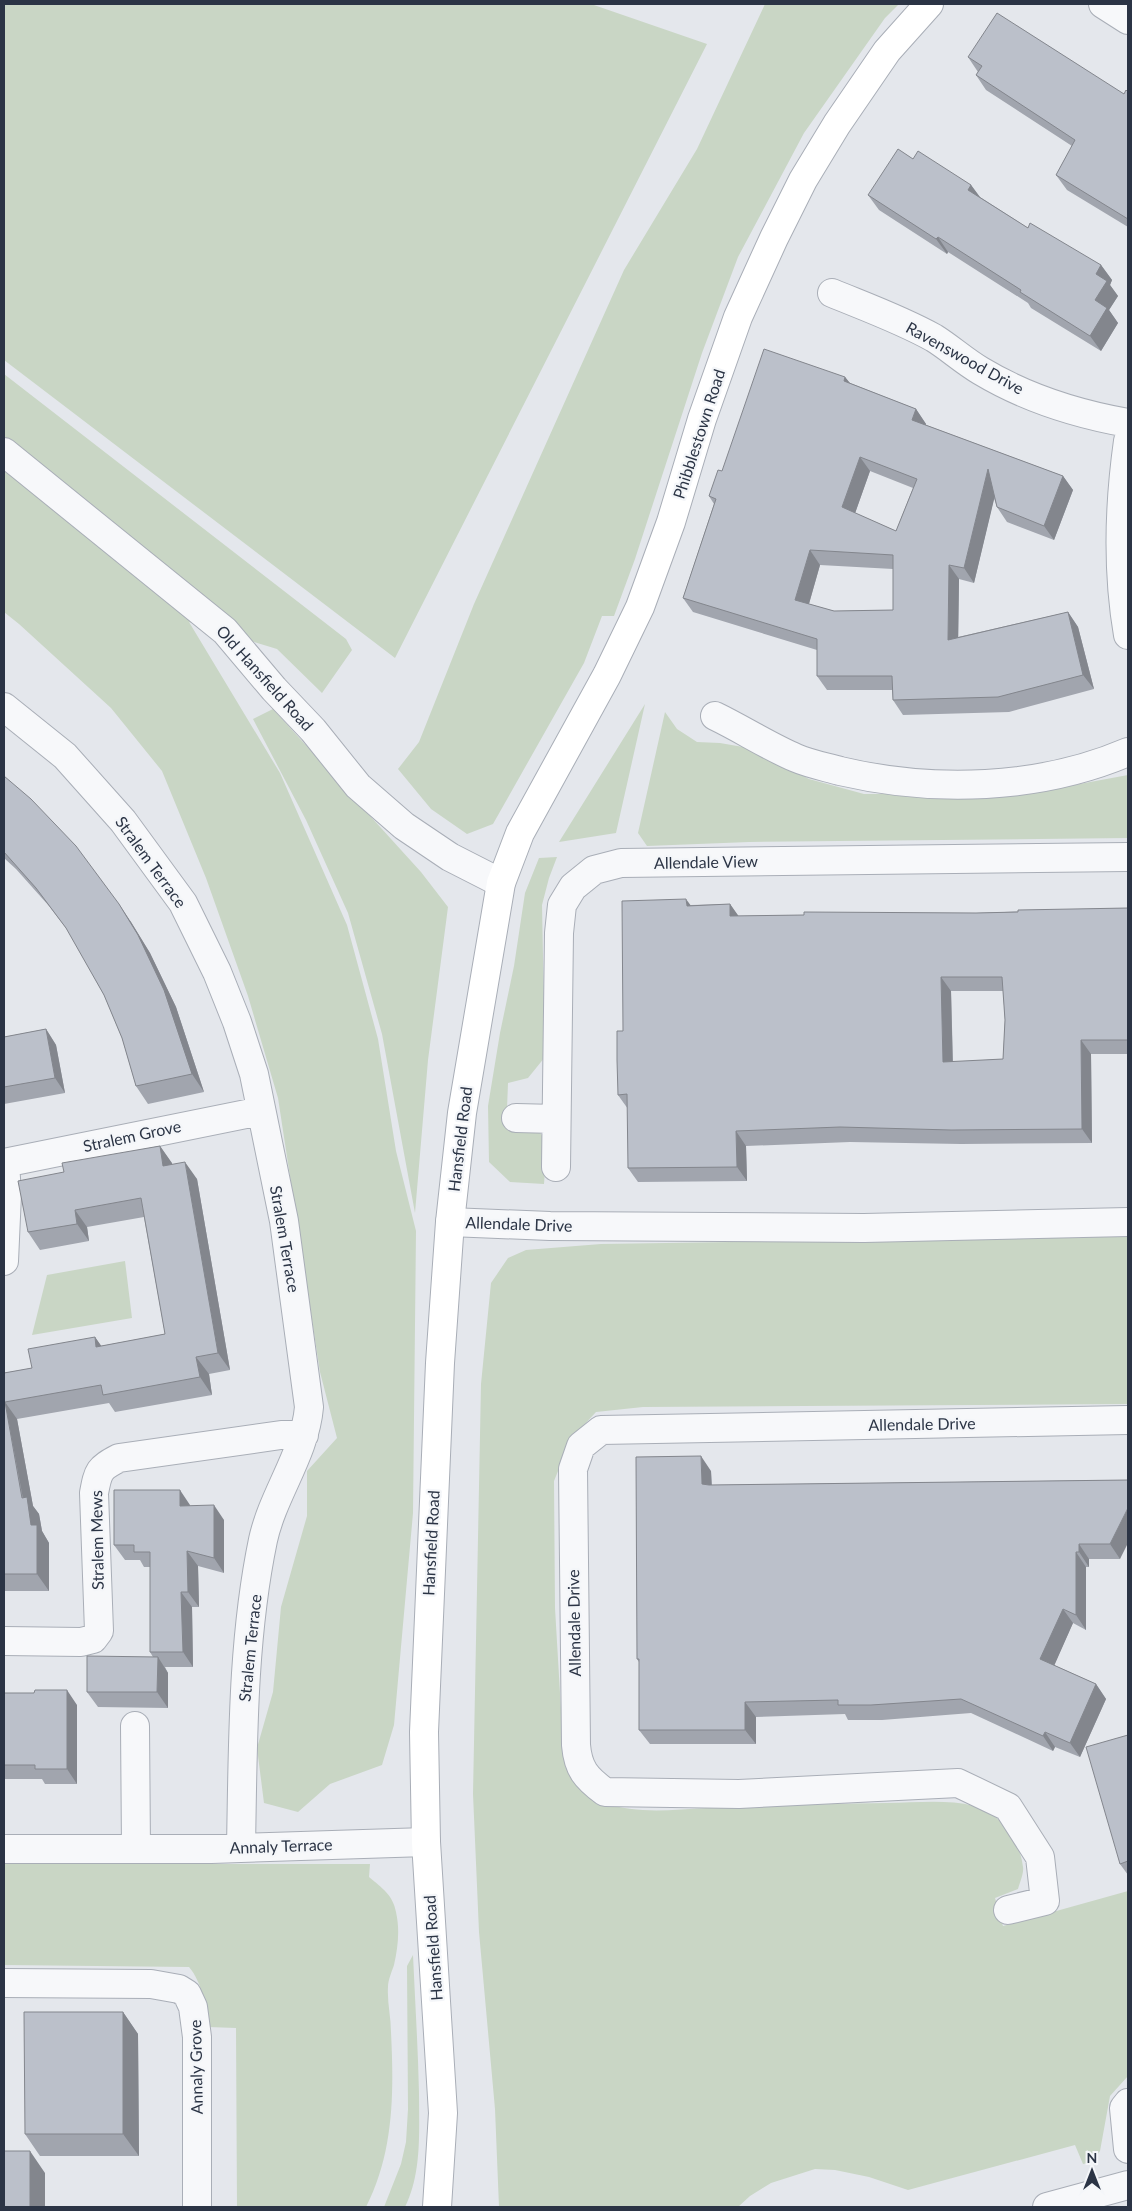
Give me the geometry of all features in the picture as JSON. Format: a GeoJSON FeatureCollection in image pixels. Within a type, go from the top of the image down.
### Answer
{"type":"FeatureCollection","features":[{"type":"Feature","properties":{"kind":"street","name":"Phibblestown Road"},"geometry":{"type":"LineString","coordinates":[[501,883],[520,832],[607,676],[640,607],[671,522],[702,419],[738,317],[774,238],[803,180],[837,124],[887,51],[929,4]]}},
{"type":"Feature","properties":{"kind":"street"},"geometry":{"type":"LineString","coordinates":[[1104,4],[1128,20]]}},
{"type":"Feature","properties":{"kind":"street","name":"Ravenswood Drive"},"geometry":{"type":"LineString","coordinates":[[832,293],[934,338],[979,370],[1010,387],[1059,406],[1095,417],[1128,424]]}},
{"type":"Feature","properties":{"kind":"street"},"geometry":{"type":"LineString","coordinates":[[1128,440],[1123,476],[1120,547],[1122,601],[1128,635]]}},
{"type":"Feature","properties":{"kind":"street","name":"Old Hansfield Road"},"geometry":{"type":"LineString","coordinates":[[4,452],[225,631],[274,689],[313,730],[358,786],[404,826],[450,857],[501,883]]}},
{"type":"Feature","properties":{"kind":"street","name":"Stralem Terrace"},"geometry":{"type":"LineString","coordinates":[[4,707],[65,756],[129,828],[182,903],[217,972],[237,1022],[254,1074],[284,1221],[309,1407],[304,1435],[278,1497],[264,1538],[251,1616],[244,1709],[241,1847]]}},
{"type":"Feature","properties":{"kind":"street"},"geometry":{"type":"LineString","coordinates":[[715,716],[796,758],[824,767],[889,781],[929,784],[1023,781],[1095,764],[1128,752]]}},
{"type":"Feature","properties":{"kind":"street","name":"Allendale View"},"geometry":{"type":"LineString","coordinates":[[556,1167],[559,933],[562,905],[573,887],[594,870],[621,863],[1128,857]]}},
{"type":"Feature","properties":{"kind":"street","name":"Hansfield Road"},"geometry":{"type":"LineString","coordinates":[[437,2207],[443,2113],[426,1842],[424,1732],[440,1363],[450,1222],[469,1064],[501,883]]}},
{"type":"Feature","properties":{"kind":"street","name":"Stralem Grove"},"geometry":{"type":"LineString","coordinates":[[4,1163],[261,1111]]}},
{"type":"Feature","properties":{"kind":"street"},"geometry":{"type":"LineString","coordinates":[[516,1118],[556,1119]]}},
{"type":"Feature","properties":{"kind":"street"},"geometry":{"type":"LineString","coordinates":[[4,1163],[8,1194],[4,1261]]}},
{"type":"Feature","properties":{"kind":"street","name":"Allendale Drive"},"geometry":{"type":"LineString","coordinates":[[450,1222],[550,1226],[864,1228],[1128,1222]]}},
{"type":"Feature","properties":{"kind":"street","name":"Allendale Drive"},"geometry":{"type":"LineString","coordinates":[[1008,1910],[1045,1901],[1040,1856],[1008,1807],[958,1783],[740,1794],[605,1792],[590,1782],[578,1763],[576,1745],[573,1469],[581,1446],[601,1430],[1128,1420]]}},
{"type":"Feature","properties":{"kind":"street","name":"Stralem Mews"},"geometry":{"type":"LineString","coordinates":[[4,1641],[81,1642],[93,1639],[99,1631],[94,1493],[97,1475],[103,1466],[119,1458],[281,1435],[304,1435]]}},
{"type":"Feature","properties":{"kind":"street"},"geometry":{"type":"LineString","coordinates":[[135,1726],[136,1848]]}},
{"type":"Feature","properties":{"kind":"street","name":"Annaly Terrace"},"geometry":{"type":"LineString","coordinates":[[4,1849],[241,1847],[426,1842]]}},
{"type":"Feature","properties":{"kind":"street","name":"Annaly Grove"},"geometry":{"type":"LineString","coordinates":[[4,1983],[151,1984],[179,1990],[187,1994],[194,2007],[197,2037],[196,2207]]}},
{"type":"Feature","properties":{"kind":"street"},"geometry":{"type":"LineString","coordinates":[[1128,2103],[1124,2108],[1128,2149]]}},
{"type":"Feature","properties":{"kind":"street"},"geometry":{"type":"LineString","coordinates":[[1047,2207],[1128,2185]]}},
{"type":"Feature","properties":{"kind":"green space"},"geometry":{"type":"Polygon","coordinates":[[[4,4],[591,4],[707,44],[395,658],[4,360],[4,4]]]}},
{"type":"Feature","properties":{"kind":"green space"},"geometry":{"type":"Polygon","coordinates":[[[765,4],[899,4],[885,18],[804,133],[738,257],[702,353],[635,559],[614,616],[602,616],[584,663],[493,824],[467,834],[431,809],[398,769],[419,742],[474,604],[624,270],[697,149],[765,4]]]}},
{"type":"Feature","properties":{"kind":"green space"},"geometry":{"type":"Polygon","coordinates":[[[4,374],[346,639],[352,650],[322,693],[277,649],[189,622],[280,773],[347,925],[378,1039],[396,1151],[416,1231],[413,1513],[394,1725],[382,1765],[330,1784],[298,1812],[264,1803],[257,1748],[273,1692],[281,1607],[307,1516],[307,1471],[337,1438],[320,1372],[278,1098],[248,996],[206,878],[162,771],[111,708],[4,612],[4,374]]]}},
{"type":"Feature","properties":{"kind":"green space"},"geometry":{"type":"Polygon","coordinates":[[[645,704],[616,833],[559,842],[645,704]]]}},
{"type":"Feature","properties":{"kind":"green space"},"geometry":{"type":"Polygon","coordinates":[[[273,709],[421,872],[448,907],[428,1060],[415,1213],[382,1034],[348,913],[306,820],[253,719],[273,709]]]}},
{"type":"Feature","properties":{"kind":"green space"},"geometry":{"type":"Polygon","coordinates":[[[665,712],[677,729],[697,742],[743,747],[770,758],[809,779],[864,794],[975,794],[1047,790],[1128,775],[1128,838],[749,842],[647,846],[638,833],[665,712]]]}},
{"type":"Feature","properties":{"kind":"green space"},"geometry":{"type":"Polygon","coordinates":[[[557,857],[542,905],[545,1057],[528,1078],[508,1083],[507,1109],[531,1124],[539,1131],[543,1138],[546,1156],[544,1184],[510,1182],[489,1162],[488,1106],[500,1033],[514,966],[525,893],[539,858],[557,857]]]}},
{"type":"Feature","properties":{"kind":"green space"},"geometry":{"type":"Polygon","coordinates":[[[1128,1236],[1128,1404],[643,1407],[596,1412],[571,1439],[554,1481],[555,1608],[564,1761],[570,1775],[584,1792],[604,1803],[641,1810],[919,1802],[942,1802],[974,1806],[1000,1821],[1013,1838],[1021,1857],[1023,1872],[1018,1889],[995,1898],[1003,1926],[1128,1891],[1128,2076],[1110,2096],[1100,2151],[1092,2162],[1083,2164],[1075,2145],[908,2190],[869,2177],[835,2170],[815,2169],[771,2183],[750,2196],[738,2207],[499,2207],[495,2109],[479,1932],[473,1794],[481,1384],[491,1283],[508,1258],[526,1250],[601,1244],[1128,1236]]]}},
{"type":"Feature","properties":{"kind":"green space"},"geometry":{"type":"Polygon","coordinates":[[[125,1261],[132,1318],[32,1335],[47,1275],[125,1261]]]}},
{"type":"Feature","properties":{"kind":"green space"},"geometry":{"type":"Polygon","coordinates":[[[4,1864],[370,1864],[369,1877],[386,1892],[395,1906],[398,1932],[394,1965],[388,1987],[392,2077],[390,2122],[382,2165],[366,2207],[237,2207],[236,2028],[208,2027],[205,2003],[200,1987],[189,1967],[4,1965],[4,1864]]]}},
{"type":"Feature","properties":{"kind":"green space"},"geometry":{"type":"Polygon","coordinates":[[[413,1955],[419,2093],[417,2166],[405,2207],[384,2207],[401,2164],[406,2142],[408,2109],[407,1966],[413,1955]]]}},
{"type":"Feature","properties":{"kind":"building"},"geometry":{"type":"Polygon","coordinates":[[[997,13],[1124,94],[1126,90],[1128,92],[1128,219],[1056,175],[1075,140],[976,75],[982,66],[968,57],[997,13]]]}},
{"type":"Feature","properties":{"kind":"building"},"geometry":{"type":"Polygon","coordinates":[[[898,149],[913,159],[918,151],[971,185],[968,190],[1028,228],[1030,223],[1101,265],[1096,274],[1107,281],[1095,300],[1107,308],[1090,336],[938,237],[936,239],[868,195],[898,149]]]}},
{"type":"Feature","properties":{"kind":"building"},"geometry":{"type":"Polygon","coordinates":[[[764,349],[845,377],[844,381],[916,409],[912,420],[1063,476],[1044,526],[997,507],[988,469],[964,568],[949,565],[948,640],[1068,612],[1083,675],[998,697],[893,700],[892,676],[817,676],[817,639],[683,598],[716,499],[709,496],[718,470],[722,471],[764,349]],[[860,457],[842,507],[896,531],[917,479],[860,457]],[[810,550],[795,600],[834,611],[893,610],[893,555],[810,550]]]}},
{"type":"Feature","properties":{"kind":"building"},"geometry":{"type":"Polygon","coordinates":[[[4,776],[31,799],[76,846],[119,904],[138,935],[164,990],[192,1074],[136,1086],[122,1038],[104,995],[66,928],[36,888],[4,852],[4,776]]]}},
{"type":"Feature","properties":{"kind":"building"},"geometry":{"type":"Polygon","coordinates":[[[686,899],[687,906],[730,904],[730,916],[804,915],[804,912],[976,913],[1018,912],[1018,910],[1128,908],[1128,1040],[1081,1040],[1082,1129],[951,1130],[840,1127],[736,1131],[737,1167],[628,1168],[627,1094],[618,1095],[617,1060],[617,1031],[623,1031],[622,901],[686,899]],[[941,977],[943,1062],[1003,1059],[1005,1020],[1002,977],[941,977]]]}},
{"type":"Feature","properties":{"kind":"building"},"geometry":{"type":"Polygon","coordinates":[[[46,1029],[55,1078],[4,1087],[4,1037],[46,1029]]]}},
{"type":"Feature","properties":{"kind":"building"},"geometry":{"type":"Polygon","coordinates":[[[160,1146],[163,1166],[185,1162],[218,1353],[196,1357],[200,1377],[103,1395],[101,1385],[5,1402],[22,1498],[27,1497],[31,1525],[37,1525],[37,1574],[4,1574],[4,1373],[32,1368],[28,1349],[95,1337],[96,1347],[165,1334],[141,1198],[75,1210],[77,1224],[28,1232],[18,1181],[64,1172],[62,1163],[160,1146]]]}},
{"type":"Feature","properties":{"kind":"building"},"geometry":{"type":"Polygon","coordinates":[[[701,1456],[702,1484],[709,1485],[1128,1480],[1128,1508],[1110,1544],[1079,1544],[1079,1552],[1076,1552],[1076,1615],[1063,1609],[1040,1659],[1096,1684],[1070,1743],[1045,1732],[1043,1736],[961,1699],[871,1705],[838,1705],[838,1700],[745,1702],[745,1730],[639,1730],[636,1457],[701,1456]]]}},
{"type":"Feature","properties":{"kind":"building"},"geometry":{"type":"Polygon","coordinates":[[[114,1490],[180,1490],[180,1506],[214,1505],[214,1558],[187,1551],[188,1592],[181,1592],[183,1652],[150,1652],[150,1552],[134,1552],[134,1545],[114,1545],[114,1490]]]}},
{"type":"Feature","properties":{"kind":"building"},"geometry":{"type":"Polygon","coordinates":[[[87,1656],[158,1657],[157,1692],[87,1692],[87,1656]]]}},
{"type":"Feature","properties":{"kind":"building"},"geometry":{"type":"Polygon","coordinates":[[[35,1690],[67,1690],[67,1769],[35,1769],[35,1765],[4,1765],[4,1693],[34,1693],[35,1690]]]}},
{"type":"Feature","properties":{"kind":"building"},"geometry":{"type":"Polygon","coordinates":[[[1128,1735],[1128,1861],[1120,1864],[1086,1747],[1128,1735]]]}},
{"type":"Feature","properties":{"kind":"building"},"geometry":{"type":"Polygon","coordinates":[[[24,2012],[123,2012],[123,2134],[25,2134],[24,2012]]]}},
{"type":"Feature","properties":{"kind":"building"},"geometry":{"type":"Polygon","coordinates":[[[4,2151],[30,2151],[30,2207],[4,2207],[4,2151]]]}}]}
